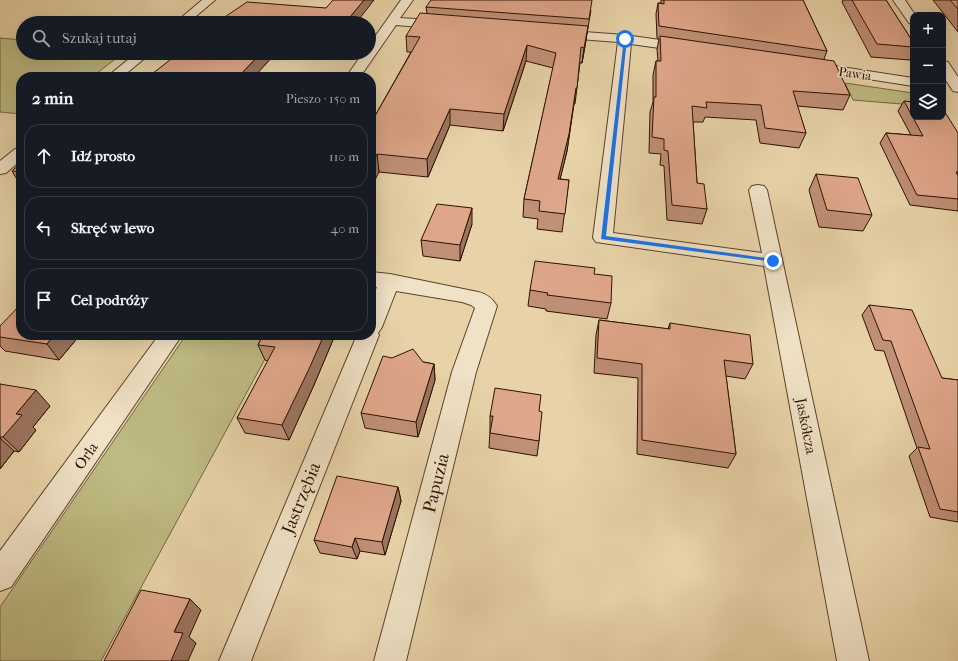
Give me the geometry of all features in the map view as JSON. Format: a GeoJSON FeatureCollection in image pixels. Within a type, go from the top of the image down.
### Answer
{"type":"FeatureCollection","features":[{"type":"Feature","properties":{"kind":"street"},"geometry":{"type":"LineString","coordinates":[[190,16],[209,0]]}},
{"type":"Feature","properties":{"kind":"street"},"geometry":{"type":"LineString","coordinates":[[376,44],[407,0]]}},
{"type":"Feature","properties":{"kind":"street"},"geometry":{"type":"LineString","coordinates":[[899,0],[910,16]]}},
{"type":"Feature","properties":{"kind":"street"},"geometry":{"type":"LineString","coordinates":[[392,21],[454,26]]}},
{"type":"Feature","properties":{"kind":"street"},"geometry":{"type":"LineString","coordinates":[[548,33],[625,39],[703,51]]}},
{"type":"Feature","properties":{"kind":"street"},"geometry":{"type":"LineString","coordinates":[[625,39],[603,238],[773,261]]}},
{"type":"Feature","properties":{"kind":"street"},"geometry":{"type":"LineString","coordinates":[[120,72],[135,60]]}},
{"type":"Feature","properties":{"kind":"street"},"geometry":{"type":"LineString","coordinates":[[356,72],[365,60]]}},
{"type":"Feature","properties":{"kind":"street","name":"Pawia"},"geometry":{"type":"LineString","coordinates":[[796,64],[910,82]]}},
{"type":"Feature","properties":{"kind":"street"},"geometry":{"type":"LineString","coordinates":[[946,70],[958,88]]}},
{"type":"Feature","properties":{"kind":"street"},"geometry":{"type":"LineString","coordinates":[[946,86],[958,88]]}},
{"type":"Feature","properties":{"kind":"street"},"geometry":{"type":"LineString","coordinates":[[0,169],[16,156]]}},
{"type":"Feature","properties":{"kind":"street","name":"Jaskółcza"},"geometry":{"type":"LineString","coordinates":[[758,190],[853,661]]}},
{"type":"Feature","properties":{"kind":"street"},"geometry":{"type":"LineString","coordinates":[[376,301],[380,280]]}},
{"type":"Feature","properties":{"kind":"street","name":"Papuzia"},"geometry":{"type":"LineString","coordinates":[[380,280],[462,295],[478,300],[486,306],[464,372],[390,661]]}},
{"type":"Feature","properties":{"kind":"street","name":"Orla"},"geometry":{"type":"LineString","coordinates":[[0,576],[167,340]]}},
{"type":"Feature","properties":{"kind":"street","name":"Jastrzębia"},"geometry":{"type":"LineString","coordinates":[[235,661],[366,340]]}},
{"type":"Feature","properties":{"kind":"shaded area"},"geometry":{"type":"Polygon","coordinates":[[[0,38],[16,39],[16,60],[114,60],[98,72],[16,72],[16,114],[0,112],[0,38]]]}},
{"type":"Feature","properties":{"kind":"shaded area"},"geometry":{"type":"Polygon","coordinates":[[[845,83],[910,93],[910,105],[853,100],[845,83]]]}},
{"type":"Feature","properties":{"kind":"shaded area"},"geometry":{"type":"Polygon","coordinates":[[[183,340],[275,340],[101,661],[0,661],[0,607],[183,340]]]}},
{"type":"Feature","properties":{"kind":"building"},"geometry":{"type":"Polygon","coordinates":[[[333,0],[364,0],[351,16],[226,16],[247,2],[326,8],[333,0]]]}},
{"type":"Feature","properties":{"kind":"building"},"geometry":{"type":"Polygon","coordinates":[[[431,0],[592,0],[589,19],[426,7],[431,0]]]}},
{"type":"Feature","properties":{"kind":"building"},"geometry":{"type":"Polygon","coordinates":[[[664,0],[803,0],[827,51],[659,26],[658,3],[664,4],[664,0]]]}},
{"type":"Feature","properties":{"kind":"building"},"geometry":{"type":"Polygon","coordinates":[[[852,0],[886,0],[910,37],[910,47],[877,44],[852,0]]]}},
{"type":"Feature","properties":{"kind":"building"},"geometry":{"type":"Polygon","coordinates":[[[950,0],[958,0],[958,9],[950,0]]]}},
{"type":"Feature","properties":{"kind":"building"},"geometry":{"type":"Polygon","coordinates":[[[420,13],[588,26],[584,48],[581,47],[577,88],[569,134],[558,179],[569,180],[565,214],[539,211],[540,201],[524,199],[556,53],[527,45],[504,114],[450,109],[427,159],[377,154],[376,156],[376,114],[420,37],[406,36],[420,13]]]}},
{"type":"Feature","properties":{"kind":"building"},"geometry":{"type":"Polygon","coordinates":[[[660,36],[834,61],[850,95],[793,91],[806,133],[765,128],[761,105],[706,102],[707,108],[692,106],[697,183],[704,184],[707,209],[672,205],[668,151],[664,150],[664,139],[652,137],[654,97],[656,97],[656,61],[661,61],[660,36]]]}},
{"type":"Feature","properties":{"kind":"building"},"geometry":{"type":"Polygon","coordinates":[[[170,60],[254,60],[243,72],[154,72],[170,60]]]}},
{"type":"Feature","properties":{"kind":"building"},"geometry":{"type":"Polygon","coordinates":[[[904,101],[910,102],[910,112],[904,101]]]}},
{"type":"Feature","properties":{"kind":"building"},"geometry":{"type":"Polygon","coordinates":[[[946,114],[958,133],[958,172],[956,172],[958,176],[958,199],[917,195],[886,133],[923,136],[914,120],[946,120],[946,114]]]}},
{"type":"Feature","properties":{"kind":"building"},"geometry":{"type":"Polygon","coordinates":[[[816,174],[858,178],[872,215],[827,210],[816,174]]]}},
{"type":"Feature","properties":{"kind":"building"},"geometry":{"type":"Polygon","coordinates":[[[437,204],[472,208],[460,245],[421,240],[437,204]]]}},
{"type":"Feature","properties":{"kind":"building"},"geometry":{"type":"Polygon","coordinates":[[[535,261],[595,268],[594,274],[612,276],[611,303],[547,295],[548,293],[530,290],[535,261]]]}},
{"type":"Feature","properties":{"kind":"building"},"geometry":{"type":"Polygon","coordinates":[[[869,305],[912,310],[942,378],[958,380],[958,512],[940,509],[918,447],[930,449],[891,341],[883,340],[869,305]]]}},
{"type":"Feature","properties":{"kind":"building"},"geometry":{"type":"Polygon","coordinates":[[[16,309],[16,339],[0,337],[0,326],[16,309]]]}},
{"type":"Feature","properties":{"kind":"building"},"geometry":{"type":"Polygon","coordinates":[[[599,320],[670,329],[670,323],[750,335],[753,364],[724,360],[736,454],[642,440],[642,364],[597,358],[599,320]]]}},
{"type":"Feature","properties":{"kind":"building"},"geometry":{"type":"Polygon","coordinates":[[[20,340],[50,340],[47,344],[20,340]]]}},
{"type":"Feature","properties":{"kind":"building"},"geometry":{"type":"Polygon","coordinates":[[[260,340],[322,340],[282,425],[237,418],[275,347],[258,345],[260,340]]]}},
{"type":"Feature","properties":{"kind":"building"},"geometry":{"type":"Polygon","coordinates":[[[413,349],[423,362],[434,364],[416,422],[361,413],[383,356],[392,358],[413,349]]]}},
{"type":"Feature","properties":{"kind":"building"},"geometry":{"type":"Polygon","coordinates":[[[0,384],[36,390],[16,414],[22,415],[3,437],[0,437],[0,384]]]}},
{"type":"Feature","properties":{"kind":"building"},"geometry":{"type":"Polygon","coordinates":[[[495,388],[541,395],[539,411],[542,412],[539,441],[490,433],[493,416],[490,416],[495,388]]]}},
{"type":"Feature","properties":{"kind":"building"},"geometry":{"type":"Polygon","coordinates":[[[337,476],[398,487],[382,542],[355,538],[352,547],[314,540],[337,476]]]}},
{"type":"Feature","properties":{"kind":"building"},"geometry":{"type":"Polygon","coordinates":[[[141,590],[190,599],[174,632],[183,633],[171,661],[104,661],[141,590]]]}},
{"type":"Feature","properties":{"kind":"route"},"geometry":{"type":"LineString","coordinates":[[625,39],[603,238],[773,261]]}}]}
